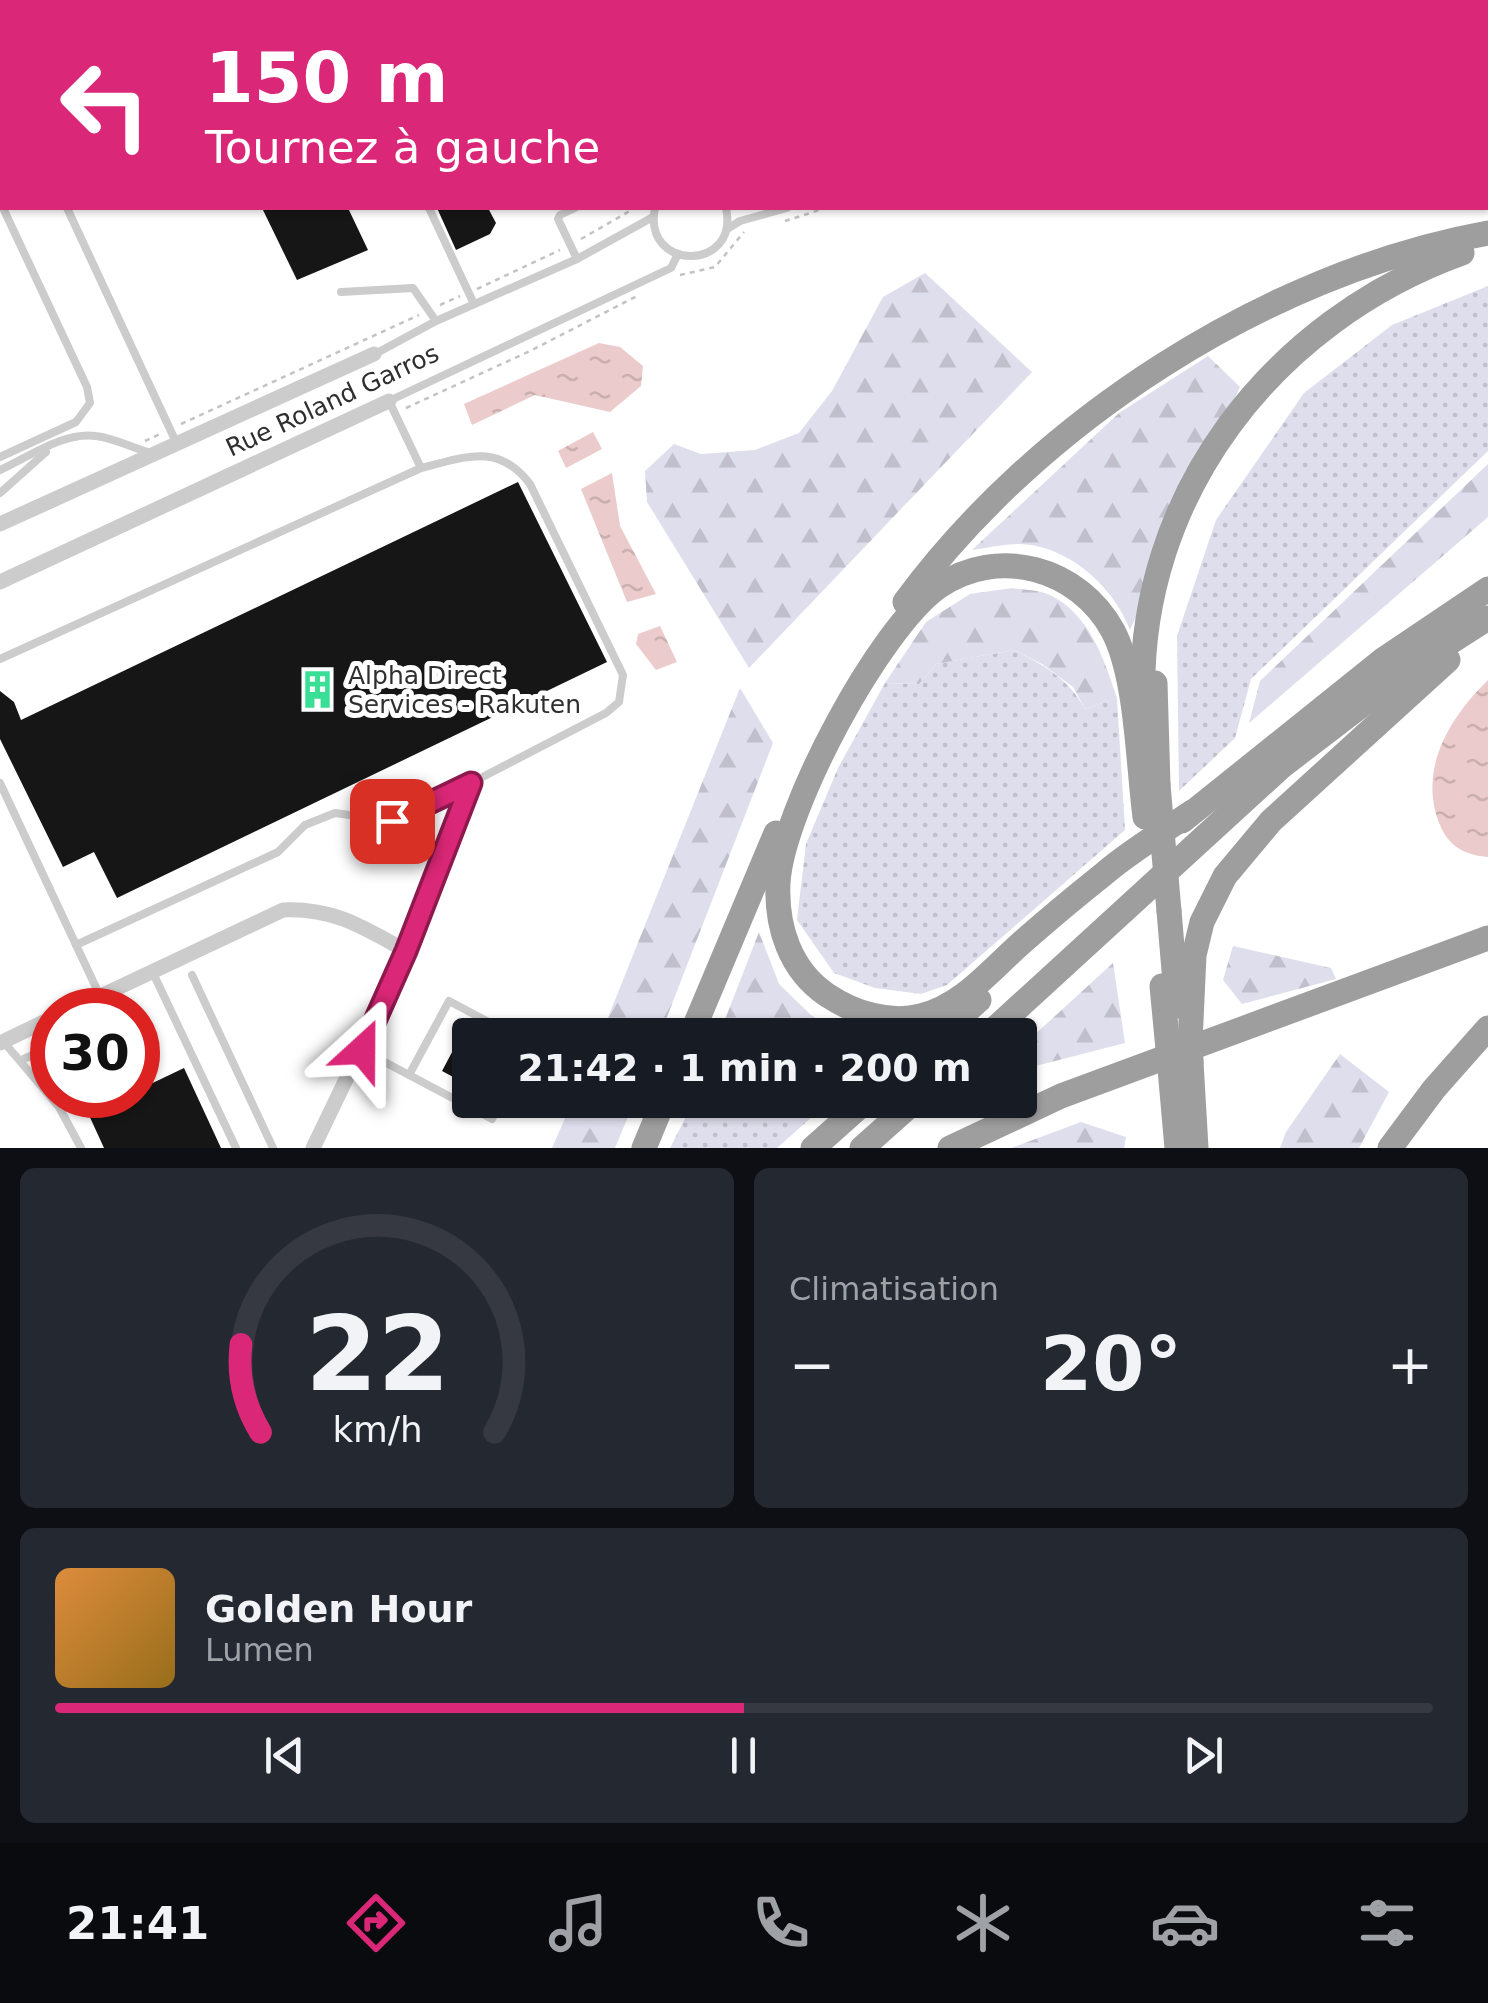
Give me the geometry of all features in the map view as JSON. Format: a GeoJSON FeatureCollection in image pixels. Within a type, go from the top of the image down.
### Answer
{"type":"FeatureCollection","features":[{"type":"Feature","properties":{"kind":"highway"},"geometry":{"type":"LineString","coordinates":[[698,1018],[828,720],[880,636],[926,572],[1017,477],[1089,417],[1222,331],[1406,252],[1488,234]]}},
{"type":"Feature","properties":{"kind":"highway"},"geometry":{"type":"LineString","coordinates":[[1146,817],[1142,684],[1150,610],[1175,525],[1209,454],[1267,378],[1334,319],[1402,278],[1488,244]]}},
{"type":"Feature","properties":{"kind":"highway"},"geometry":{"type":"LineString","coordinates":[[1162,916],[1155,682],[1164,601],[1194,509],[1233,440],[1297,364],[1376,304],[1431,276],[1488,256]]}},
{"type":"Feature","properties":{"kind":"highway"},"geometry":{"type":"LineString","coordinates":[[1192,812],[1110,868],[958,1000],[922,1016],[869,1015],[836,1001],[804,975],[785,939],[778,883],[784,849],[800,803],[834,734],[883,649],[916,606],[937,588],[974,570],[994,566],[1036,568],[1076,589],[1102,615],[1120,649],[1129,682],[1146,817],[1162,916],[1193,1148]]}},
{"type":"Feature","properties":{"kind":"highway"},"geometry":{"type":"LineString","coordinates":[[959,1018],[1192,812],[1370,669],[1488,589]]}},
{"type":"Feature","properties":{"kind":"highway"},"geometry":{"type":"LineString","coordinates":[[1007,1018],[1282,766],[1410,668],[1488,618]]}},
{"type":"Feature","properties":{"kind":"highway"},"geometry":{"type":"LineString","coordinates":[[1176,1148],[1180,1056],[1198,938],[1212,898],[1240,855],[1271,821],[1394,706],[1488,626]]}},
{"type":"Feature","properties":{"kind":"highway"},"geometry":{"type":"LineString","coordinates":[[950,1148],[1061,1096],[1488,938]]}},
{"type":"Feature","properties":{"kind":"highway"},"geometry":{"type":"LineString","coordinates":[[1390,1148],[1434,1089],[1488,1028]]}},
{"type":"Feature","properties":{"kind":"highway"},"geometry":{"type":"LineString","coordinates":[[644,1148],[656,1118]]}},
{"type":"Feature","properties":{"kind":"highway"},"geometry":{"type":"LineString","coordinates":[[813,1148],[847,1118]]}},
{"type":"Feature","properties":{"kind":"highway"},"geometry":{"type":"LineString","coordinates":[[862,1148],[896,1118]]}},
{"type":"Feature","properties":{"kind":"street","name":"Rue Roland Garros"},"geometry":{"type":"LineString","coordinates":[[0,524],[153,454],[173,435],[374,354]]}},
{"type":"Feature","properties":{"kind":"street","name":"Rue Roland Garros"},"geometry":{"type":"LineString","coordinates":[[0,582],[392,407]]}},
{"type":"Feature","properties":{"kind":"street"},"geometry":{"type":"LineString","coordinates":[[313,1148],[406,951],[453,823]]}},
{"type":"Feature","properties":{"kind":"street"},"geometry":{"type":"LineString","coordinates":[[118,988],[284,910],[314,909],[351,920],[406,951]]}},
{"type":"Feature","properties":{"kind":"street"},"geometry":{"type":"LineString","coordinates":[[2,1042],[30,1029]]}},
{"type":"Feature","properties":{"kind":"lane"},"geometry":{"type":"LineString","coordinates":[[0,457],[76,422],[90,403],[87,387],[4,210]]}},
{"type":"Feature","properties":{"kind":"lane"},"geometry":{"type":"LineString","coordinates":[[68,210],[173,435]]}},
{"type":"Feature","properties":{"kind":"lane"},"geometry":{"type":"LineString","coordinates":[[431,210],[474,304]]}},
{"type":"Feature","properties":{"kind":"lane"},"geometry":{"type":"LineString","coordinates":[[571,210],[558,219],[577,259]]}},
{"type":"Feature","properties":{"kind":"lane"},"geometry":{"type":"LineString","coordinates":[[726,210],[727,229]]}},
{"type":"Feature","properties":{"kind":"lane","name":"Rue Roland Garros"},"geometry":{"type":"LineString","coordinates":[[392,407],[672,268],[678,254],[708,252],[740,220],[779,210]]}},
{"type":"Feature","properties":{"kind":"lane"},"geometry":{"type":"LineString","coordinates":[[654,212],[660,240],[678,254]]}},
{"type":"Feature","properties":{"kind":"lane","name":"Rue Roland Garros"},"geometry":{"type":"LineString","coordinates":[[374,354],[436,320],[577,259],[654,212]]}},
{"type":"Feature","properties":{"kind":"lane"},"geometry":{"type":"LineString","coordinates":[[341,292],[413,288],[436,320]]}},
{"type":"Feature","properties":{"kind":"lane"},"geometry":{"type":"LineString","coordinates":[[392,407],[421,468]]}},
{"type":"Feature","properties":{"kind":"lane"},"geometry":{"type":"LineString","coordinates":[[0,470],[84,435],[153,454]]}},
{"type":"Feature","properties":{"kind":"lane"},"geometry":{"type":"LineString","coordinates":[[0,493],[53,446]]}},
{"type":"Feature","properties":{"kind":"lane"},"geometry":{"type":"LineString","coordinates":[[0,659],[421,468],[486,454],[506,461],[530,484],[623,675],[619,702],[606,712],[471,783],[392,821],[335,813],[305,825],[278,852],[76,945]]}},
{"type":"Feature","properties":{"kind":"lane"},"geometry":{"type":"LineString","coordinates":[[0,783],[96,988]]}},
{"type":"Feature","properties":{"kind":"lane"},"geometry":{"type":"LineString","coordinates":[[453,823],[471,783]]}},
{"type":"Feature","properties":{"kind":"lane"},"geometry":{"type":"LineString","coordinates":[[153,973],[236,1148]]}},
{"type":"Feature","properties":{"kind":"lane"},"geometry":{"type":"LineString","coordinates":[[192,975],[273,1148]]}},
{"type":"Feature","properties":{"kind":"lane"},"geometry":{"type":"LineString","coordinates":[[409,1075],[450,1000],[482,1018]]}},
{"type":"Feature","properties":{"kind":"lane"},"geometry":{"type":"LineString","coordinates":[[2,1042],[60,1107],[81,1148]]}},
{"type":"Feature","properties":{"kind":"lane"},"geometry":{"type":"LineString","coordinates":[[362,1050],[452,1098]]}},
{"type":"Feature","properties":{"kind":"lane"},"geometry":{"type":"LineString","coordinates":[[21,1060],[30,1056]]}},
{"type":"Feature","properties":{"kind":"path"},"geometry":{"type":"LineString","coordinates":[[132,448],[173,435],[570,245],[631,210]]}},
{"type":"Feature","properties":{"kind":"path"},"geometry":{"type":"LineString","coordinates":[[784,220],[819,210]]}},
{"type":"Feature","properties":{"kind":"path"},"geometry":{"type":"LineString","coordinates":[[680,274],[715,267],[736,240],[754,228]]}},
{"type":"Feature","properties":{"kind":"path"},"geometry":{"type":"LineString","coordinates":[[392,407],[530,351],[647,292]]}},
{"type":"Feature","properties":{"kind":"green space"},"geometry":{"type":"Polygon","coordinates":[[[925,273],[1032,372],[749,668],[647,502],[645,471],[674,444],[701,454],[755,450],[799,433],[832,391],[883,297],[925,273]]]}},
{"type":"Feature","properties":{"kind":"green space"},"geometry":{"type":"Polygon","coordinates":[[[1488,286],[1488,451],[1251,679],[1235,738],[1179,791],[1177,636],[1216,520],[1304,393],[1392,325],[1488,286]]]}},
{"type":"Feature","properties":{"kind":"green space"},"geometry":{"type":"Polygon","coordinates":[[[1208,356],[1240,387],[1130,630],[1101,584],[1071,560],[1037,546],[1019,544],[972,550],[1119,413],[1208,356]]]}},
{"type":"Feature","properties":{"kind":"green space"},"geometry":{"type":"Polygon","coordinates":[[[1488,464],[1488,517],[1249,723],[1260,681],[1488,464]]]}},
{"type":"Feature","properties":{"kind":"green space"},"geometry":{"type":"Polygon","coordinates":[[[1012,588],[1050,595],[1076,614],[1094,639],[1117,698],[1085,709],[1073,687],[1042,664],[1014,650],[936,664],[919,684],[885,683],[926,622],[970,594],[1012,588]]]}},
{"type":"Feature","properties":{"kind":"green space"},"geometry":{"type":"Polygon","coordinates":[[[1014,650],[1063,681],[1085,709],[1117,698],[1125,830],[947,985],[921,994],[875,988],[834,973],[797,920],[806,844],[838,768],[885,683],[919,684],[936,664],[1014,650]]]}},
{"type":"Feature","properties":{"kind":"green space"},"geometry":{"type":"Polygon","coordinates":[[[740,688],[773,743],[667,1018],[608,1018],[740,688]]]}},
{"type":"Feature","properties":{"kind":"green space"},"geometry":{"type":"Polygon","coordinates":[[[759,932],[779,984],[816,1018],[726,1018],[759,932]]]}},
{"type":"Feature","properties":{"kind":"green space"},"geometry":{"type":"Polygon","coordinates":[[[1233,946],[1331,968],[1336,979],[1242,1004],[1223,980],[1233,946]]]}},
{"type":"Feature","properties":{"kind":"green space"},"geometry":{"type":"Polygon","coordinates":[[[1113,963],[1125,1043],[1037,1066],[1037,1032],[1113,963]]]}},
{"type":"Feature","properties":{"kind":"green space"},"geometry":{"type":"Polygon","coordinates":[[[1340,1054],[1389,1092],[1359,1148],[1280,1148],[1286,1132],[1340,1054]]]}},
{"type":"Feature","properties":{"kind":"green space"},"geometry":{"type":"Polygon","coordinates":[[[565,1118],[628,1118],[615,1148],[552,1148],[565,1118]]]}},
{"type":"Feature","properties":{"kind":"green space"},"geometry":{"type":"Polygon","coordinates":[[[685,1118],[811,1118],[777,1148],[670,1148],[685,1118]]]}},
{"type":"Feature","properties":{"kind":"green space"},"geometry":{"type":"Polygon","coordinates":[[[1081,1122],[1126,1137],[1124,1148],[1011,1148],[1081,1122]]]}},
{"type":"Feature","properties":{"kind":"water"},"geometry":{"type":"Polygon","coordinates":[[[599,343],[620,347],[643,366],[641,386],[610,412],[535,395],[472,425],[464,404],[599,343]]]}},
{"type":"Feature","properties":{"kind":"water"},"geometry":{"type":"Polygon","coordinates":[[[593,432],[602,449],[566,468],[558,451],[593,432]]]}},
{"type":"Feature","properties":{"kind":"water"},"geometry":{"type":"Polygon","coordinates":[[[612,473],[620,526],[656,594],[627,602],[581,489],[612,473]]]}},
{"type":"Feature","properties":{"kind":"water"},"geometry":{"type":"Polygon","coordinates":[[[660,626],[677,662],[656,670],[636,644],[638,634],[660,626]]]}},
{"type":"Feature","properties":{"kind":"water"},"geometry":{"type":"Polygon","coordinates":[[[1488,680],[1488,857],[1465,852],[1448,839],[1440,825],[1432,784],[1441,746],[1450,728],[1488,680]]]}},
{"type":"Feature","properties":{"kind":"building"},"geometry":{"type":"Polygon","coordinates":[[[263,210],[349,210],[368,250],[297,280],[263,210]]]}},
{"type":"Feature","properties":{"kind":"building"},"geometry":{"type":"Polygon","coordinates":[[[438,210],[489,210],[496,223],[490,234],[456,250],[438,210]]]}},
{"type":"Feature","properties":{"kind":"building","name":"Alpha Direct Services - Rakuten"},"geometry":{"type":"Polygon","coordinates":[[[518,482],[607,662],[117,898],[94,852],[63,867],[0,739],[0,691],[14,702],[21,720],[518,482]]]}},
{"type":"Feature","properties":{"kind":"building"},"geometry":{"type":"Polygon","coordinates":[[[420,824],[427,827],[417,854],[410,851],[420,824]]]}},
{"type":"Feature","properties":{"kind":"building"},"geometry":{"type":"Polygon","coordinates":[[[452,1052],[452,1076],[442,1071],[452,1052]]]}},
{"type":"Feature","properties":{"kind":"building"},"geometry":{"type":"Polygon","coordinates":[[[184,1068],[221,1148],[104,1148],[90,1118],[160,1118],[160,1079],[184,1068]]]}},
{"type":"Feature","properties":{"kind":"place","name":"Alpha Direct Services - Rakuten"},"geometry":{"type":"Point","coordinates":[318,689]}},
{"type":"Feature","properties":{"kind":"route"},"geometry":{"type":"LineString","coordinates":[[362,1050],[406,951],[471,783],[392,821]]}}]}
